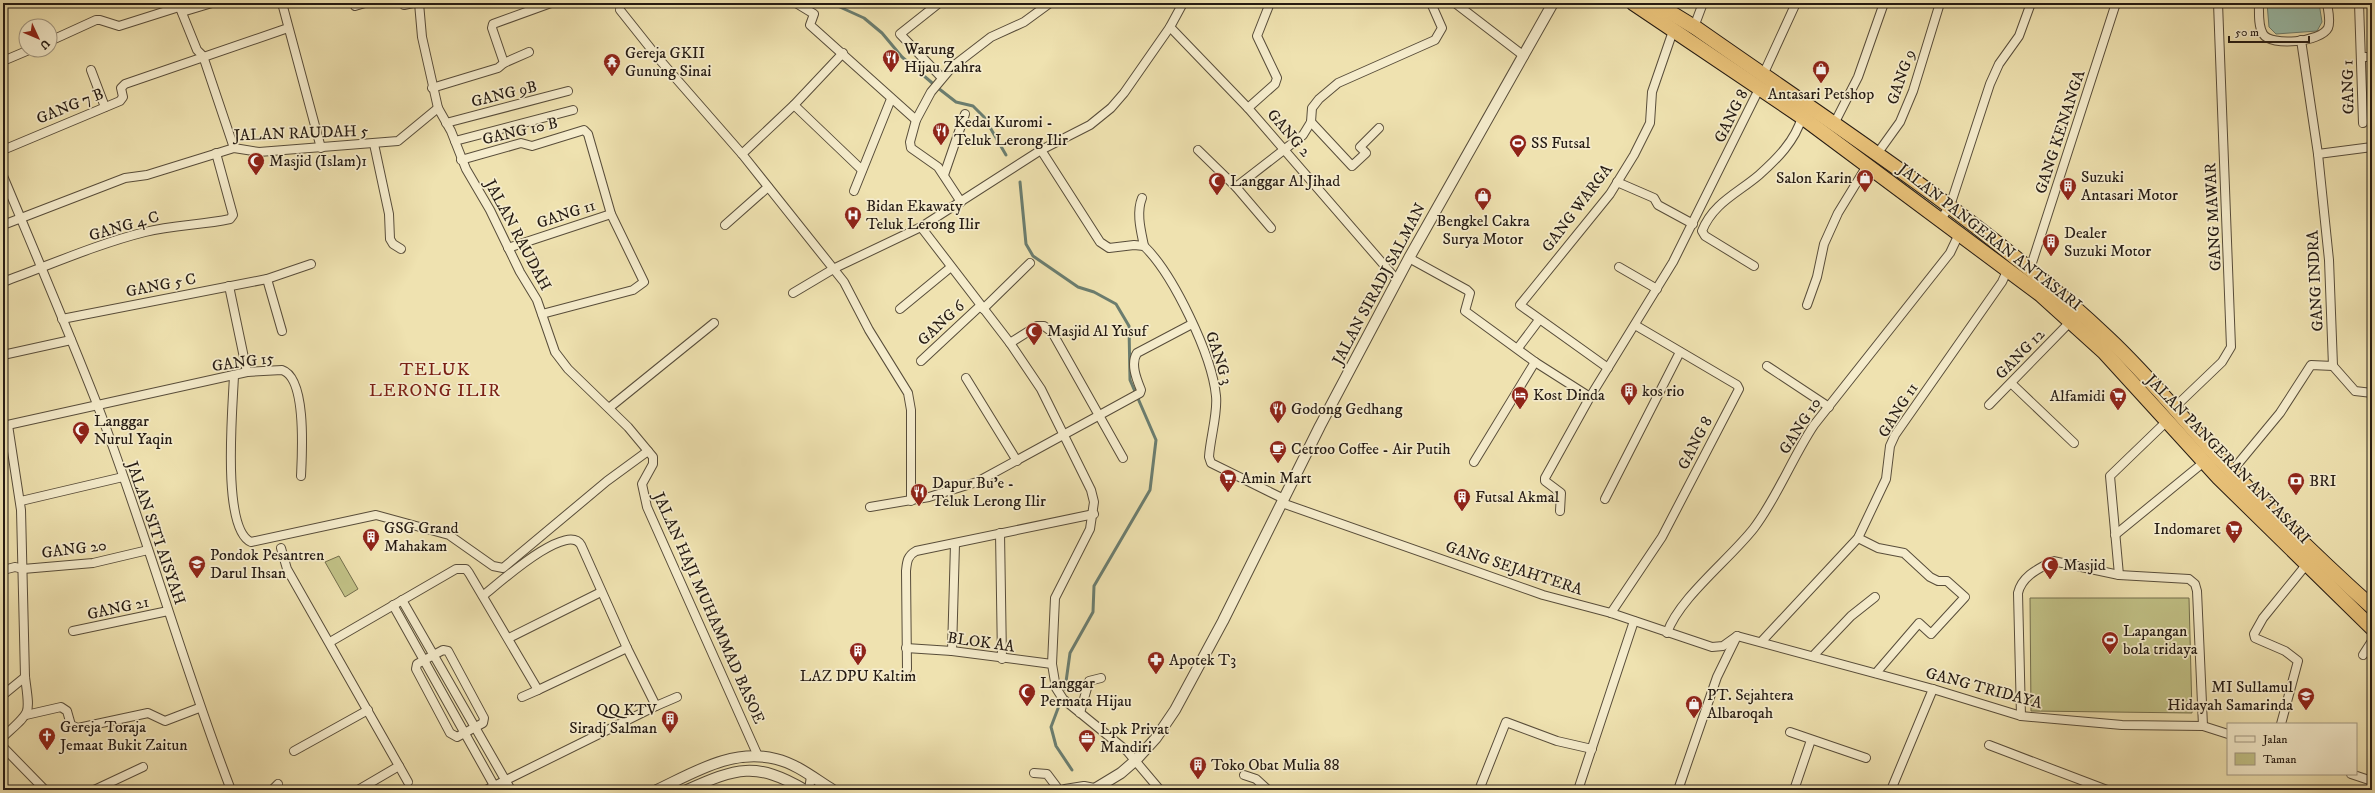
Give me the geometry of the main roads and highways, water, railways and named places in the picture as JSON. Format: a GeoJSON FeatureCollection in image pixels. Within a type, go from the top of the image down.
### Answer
{"type":"FeatureCollection","features":[{"type":"Feature","properties":{"kind":"highway","name":"JALAN PANGERAN ANTASARI"},"geometry":{"type":"LineString","coordinates":[[1633,3],[1673,31],[1762,81],[1834,124],[1959,234],[2008,268],[2071,321],[2104,352],[2166,422],[2219,478],[2306,565],[2372,628]]}},
{"type":"Feature","properties":{"kind":"highway","name":"JALAN PANGERAN ANTASARI"},"geometry":{"type":"LineString","coordinates":[[1655,3],[1694,27],[1762,81],[1802,117],[1950,206],[2030,269],[2109,338],[2175,407],[2232,472],[2307,548],[2372,607]]}},
{"type":"Feature","properties":{"kind":"highway"},"geometry":{"type":"LineString","coordinates":[[2219,478],[2232,472]]}},
{"type":"Feature","properties":{"kind":"waterway"},"geometry":{"type":"LineString","coordinates":[[831,3],[864,18],[882,33],[902,57],[938,88],[956,102],[973,106],[984,117],[1006,155]]}},
{"type":"Feature","properties":{"kind":"waterway"},"geometry":{"type":"LineString","coordinates":[[1020,182],[1026,244],[1033,256],[1078,287],[1094,292],[1116,304],[1129,326],[1130,380],[1156,440],[1150,490],[1094,586],[1093,612],[1070,653],[1065,689]]}},
{"type":"Feature","properties":{"kind":"waterway"},"geometry":{"type":"LineString","coordinates":[[1060,703],[1051,727],[1056,746],[1072,770]]}},
{"type":"Feature","properties":{"kind":"place","name":"Warung Hijau Zahra"},"geometry":{"type":"Point","coordinates":[891,73]}},
{"type":"Feature","properties":{"kind":"place","name":"Gereja GKII Gunung Sinai"},"geometry":{"type":"Point","coordinates":[612,77]}},
{"type":"Feature","properties":{"kind":"place","name":"Antasari Petshop"},"geometry":{"type":"Point","coordinates":[1821,84]}},
{"type":"Feature","properties":{"kind":"place","name":"Kedai Kuromi - Teluk Lerong Ilir"},"geometry":{"type":"Point","coordinates":[941,146]}},
{"type":"Feature","properties":{"kind":"place","name":"SS Futsal"},"geometry":{"type":"Point","coordinates":[1518,158]}},
{"type":"Feature","properties":{"kind":"place","name":"Masjid (Islam)1"},"geometry":{"type":"Point","coordinates":[256,176]}},
{"type":"Feature","properties":{"kind":"place","name":"Salon Karin"},"geometry":{"type":"Point","coordinates":[1865,193]}},
{"type":"Feature","properties":{"kind":"place","name":"Langgar Al Jihad"},"geometry":{"type":"Point","coordinates":[1217,196]}},
{"type":"Feature","properties":{"kind":"place","name":"Suzuki Antasari Motor"},"geometry":{"type":"Point","coordinates":[2068,201]}},
{"type":"Feature","properties":{"kind":"place","name":"Bengkel Cakra Surya Motor"},"geometry":{"type":"Point","coordinates":[1483,211]}},
{"type":"Feature","properties":{"kind":"place","name":"Bidan Ekawaty Teluk Lerong Ilir"},"geometry":{"type":"Point","coordinates":[853,230]}},
{"type":"Feature","properties":{"kind":"place","name":"Dealer Suzuki Motor"},"geometry":{"type":"Point","coordinates":[2051,257]}},
{"type":"Feature","properties":{"kind":"place","name":"Masjid Al Yusuf"},"geometry":{"type":"Point","coordinates":[1034,346]}},
{"type":"Feature","properties":{"kind":"place","name":"kos rio"},"geometry":{"type":"Point","coordinates":[1629,406]}},
{"type":"Feature","properties":{"kind":"place","name":"Kost Dinda"},"geometry":{"type":"Point","coordinates":[1520,410]}},
{"type":"Feature","properties":{"kind":"place","name":"Alfamidi"},"geometry":{"type":"Point","coordinates":[2118,411]}},
{"type":"Feature","properties":{"kind":"place","name":"Godong Gedhang"},"geometry":{"type":"Point","coordinates":[1278,424]}},
{"type":"Feature","properties":{"kind":"place","name":"Langgar Nurul Yaqin"},"geometry":{"type":"Point","coordinates":[81,445]}},
{"type":"Feature","properties":{"kind":"place","name":"Cetroo Coffee - Air Putih"},"geometry":{"type":"Point","coordinates":[1278,464]}},
{"type":"Feature","properties":{"kind":"place","name":"Amin Mart"},"geometry":{"type":"Point","coordinates":[1228,493]}},
{"type":"Feature","properties":{"kind":"place","name":"BRI"},"geometry":{"type":"Point","coordinates":[2296,496]}},
{"type":"Feature","properties":{"kind":"place","name":"Dapur Bu'e - Teluk Lerong Ilir"},"geometry":{"type":"Point","coordinates":[919,507]}},
{"type":"Feature","properties":{"kind":"place","name":"Futsal Akmal"},"geometry":{"type":"Point","coordinates":[1462,512]}},
{"type":"Feature","properties":{"kind":"place","name":"Indomaret"},"geometry":{"type":"Point","coordinates":[2234,544]}},
{"type":"Feature","properties":{"kind":"place","name":"GSG Grand Mahakam"},"geometry":{"type":"Point","coordinates":[371,552]}},
{"type":"Feature","properties":{"kind":"place","name":"Pondok Pesantren Darul Ihsan"},"geometry":{"type":"Point","coordinates":[197,579]}},
{"type":"Feature","properties":{"kind":"place","name":"Masjid"},"geometry":{"type":"Point","coordinates":[2050,580]}},
{"type":"Feature","properties":{"kind":"place","name":"Lapangan bola tridaya"},"geometry":{"type":"Point","coordinates":[2110,655]}},
{"type":"Feature","properties":{"kind":"place","name":"LAZ DPU Kaltim"},"geometry":{"type":"Point","coordinates":[858,666]}},
{"type":"Feature","properties":{"kind":"place","name":"Apotek T3"},"geometry":{"type":"Point","coordinates":[1156,675]}},
{"type":"Feature","properties":{"kind":"place","name":"Langgar Permata Hijau"},"geometry":{"type":"Point","coordinates":[1027,707]}},
{"type":"Feature","properties":{"kind":"place","name":"MI Sullamul Hidayah Samarinda"},"geometry":{"type":"Point","coordinates":[2306,711]}},
{"type":"Feature","properties":{"kind":"place","name":"PT. Sejahtera Albaroqah"},"geometry":{"type":"Point","coordinates":[1694,719]}},
{"type":"Feature","properties":{"kind":"place","name":"QQ KTV Siradj Salman"},"geometry":{"type":"Point","coordinates":[670,734]}},
{"type":"Feature","properties":{"kind":"place","name":"Gereja Toraja Jemaat Bukit Zaitun"},"geometry":{"type":"Point","coordinates":[47,751]}},
{"type":"Feature","properties":{"kind":"place","name":"Lpk Privat Mandiri"},"geometry":{"type":"Point","coordinates":[1087,753]}},
{"type":"Feature","properties":{"kind":"place","name":"Toko Obat Mulia 88"},"geometry":{"type":"Point","coordinates":[1198,780]}},
{"type":"Feature","properties":{"kind":"district","name":"TELUK LERONG ILIR"},"geometry":{"type":"Point","coordinates":[435,380]}}]}
